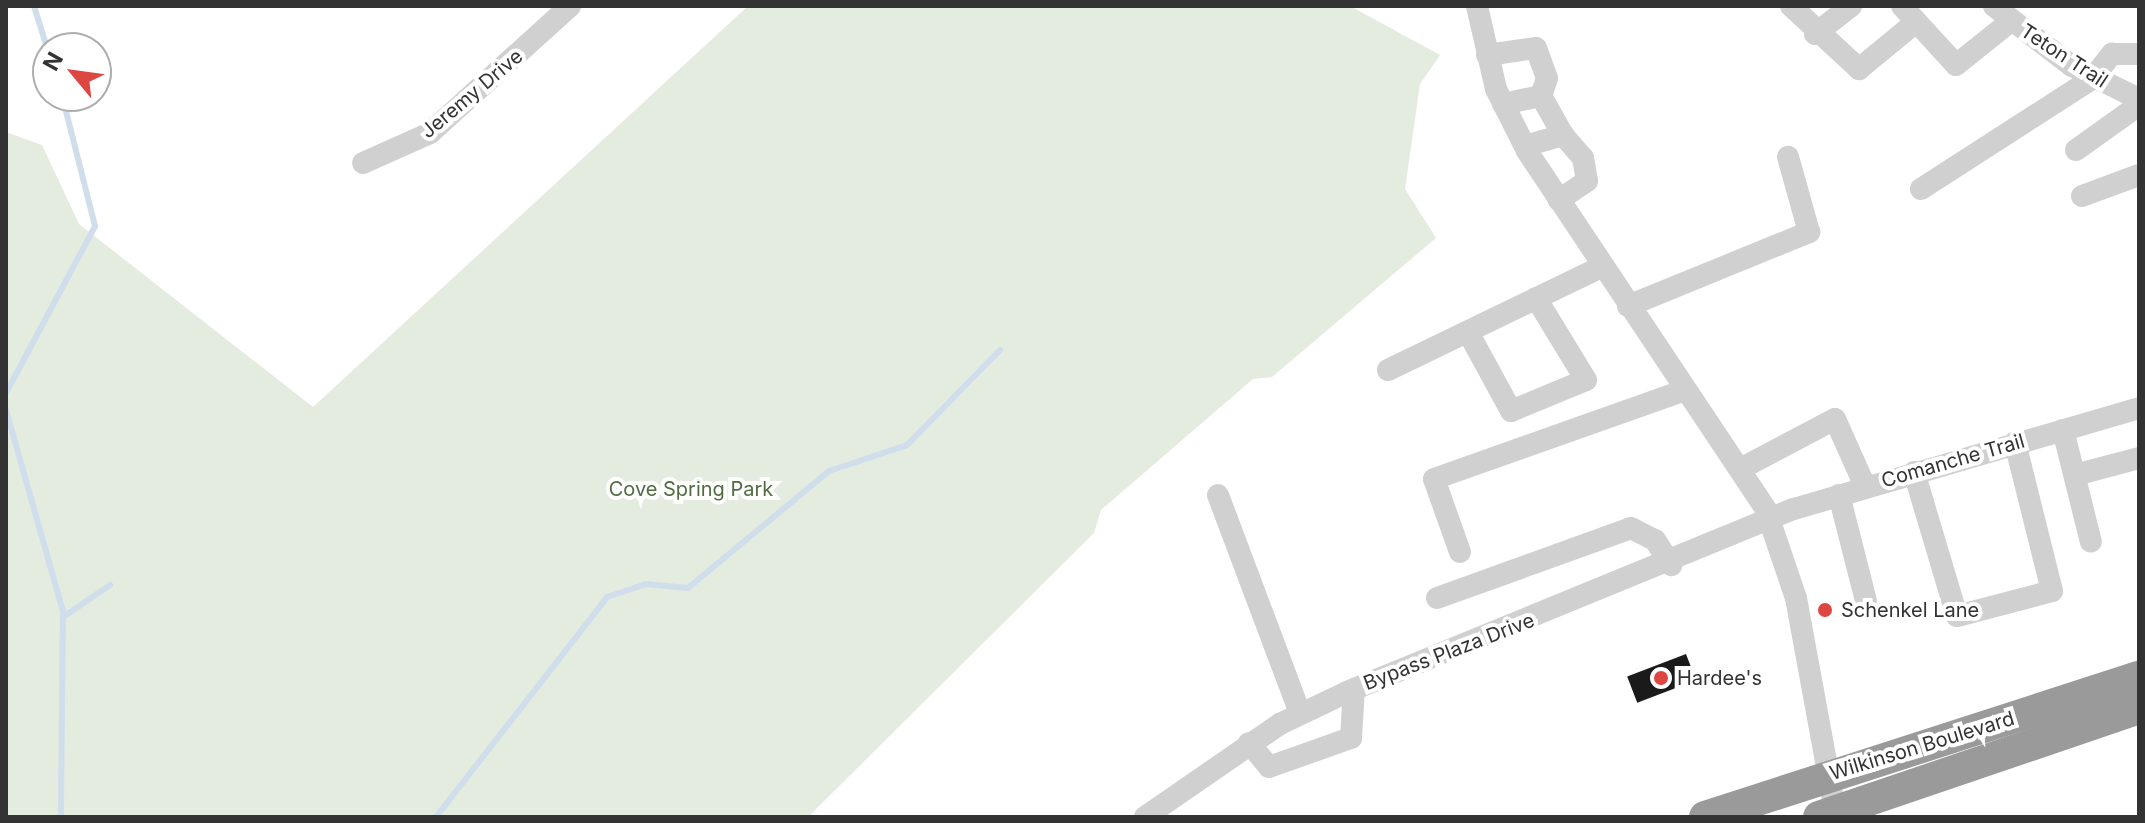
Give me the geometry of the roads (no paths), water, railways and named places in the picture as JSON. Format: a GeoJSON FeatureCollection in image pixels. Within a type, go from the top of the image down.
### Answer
{"type":"FeatureCollection","features":[{"type":"Feature","properties":{"kind":"highway","name":"Wilkinson Boulevard"},"geometry":{"type":"LineString","coordinates":[[1705,817],[2139,677]]}},
{"type":"Feature","properties":{"kind":"highway","name":"Wilkinson Boulevard"},"geometry":{"type":"LineString","coordinates":[[1830,815],[2139,708]]}},
{"type":"Feature","properties":{"kind":"street","name":"Jeremy Drive"},"geometry":{"type":"LineString","coordinates":[[363,163],[430,133],[570,6]]}},
{"type":"Feature","properties":{"kind":"street"},"geometry":{"type":"LineString","coordinates":[[1477,6],[1487,55],[1503,104],[1525,146],[1683,391],[1742,468],[1770,520],[1796,598],[1827,776],[1830,815]]}},
{"type":"Feature","properties":{"kind":"street"},"geometry":{"type":"LineString","coordinates":[[1791,6],[1815,34],[1859,69],[1909,14],[1956,65],[2002,13]]}},
{"type":"Feature","properties":{"kind":"street"},"geometry":{"type":"LineString","coordinates":[[1815,34],[1851,6]]}},
{"type":"Feature","properties":{"kind":"street","name":"Teton Trail"},"geometry":{"type":"LineString","coordinates":[[2002,13],[2093,78],[2139,99]]}},
{"type":"Feature","properties":{"kind":"street"},"geometry":{"type":"LineString","coordinates":[[1487,55],[1536,48],[1547,78],[1541,96],[1563,135],[1583,158],[1587,181],[1559,200]]}},
{"type":"Feature","properties":{"kind":"street"},"geometry":{"type":"LineString","coordinates":[[1921,189],[2093,78],[2112,54],[2139,54]]}},
{"type":"Feature","properties":{"kind":"street"},"geometry":{"type":"LineString","coordinates":[[1503,104],[1541,96]]}},
{"type":"Feature","properties":{"kind":"street"},"geometry":{"type":"LineString","coordinates":[[2076,150],[2139,105]]}},
{"type":"Feature","properties":{"kind":"street"},"geometry":{"type":"LineString","coordinates":[[1525,146],[1563,135]]}},
{"type":"Feature","properties":{"kind":"street"},"geometry":{"type":"LineString","coordinates":[[1628,306],[1698,271],[1809,232],[1788,157]]}},
{"type":"Feature","properties":{"kind":"street"},"geometry":{"type":"LineString","coordinates":[[2082,196],[2139,175]]}},
{"type":"Feature","properties":{"kind":"street"},"geometry":{"type":"LineString","coordinates":[[1388,370],[1603,266]]}},
{"type":"Feature","properties":{"kind":"street"},"geometry":{"type":"LineString","coordinates":[[1468,332],[1511,411],[1586,380],[1536,298]]}},
{"type":"Feature","properties":{"kind":"street"},"geometry":{"type":"LineString","coordinates":[[1460,552],[1434,479],[1683,391]]}},
{"type":"Feature","properties":{"kind":"street","name":"Comanche Trail"},"geometry":{"type":"LineString","coordinates":[[1770,520],[1865,486],[2139,408]]}},
{"type":"Feature","properties":{"kind":"street"},"geometry":{"type":"LineString","coordinates":[[1742,468],[1835,419],[1865,486]]}},
{"type":"Feature","properties":{"kind":"street"},"geometry":{"type":"LineString","coordinates":[[2063,430],[2091,542]]}},
{"type":"Feature","properties":{"kind":"street"},"geometry":{"type":"LineString","coordinates":[[1914,472],[1957,616],[2052,591],[2015,443]]}},
{"type":"Feature","properties":{"kind":"street"},"geometry":{"type":"LineString","coordinates":[[2075,475],[2139,458]]}},
{"type":"Feature","properties":{"kind":"street"},"geometry":{"type":"LineString","coordinates":[[1218,495],[1300,713]]}},
{"type":"Feature","properties":{"kind":"street"},"geometry":{"type":"LineString","coordinates":[[1839,495],[1866,601]]}},
{"type":"Feature","properties":{"kind":"street","name":"Bypass Plaza Drive"},"geometry":{"type":"LineString","coordinates":[[1145,817],[1249,743],[1300,713],[1671,565],[1770,520]]}},
{"type":"Feature","properties":{"kind":"street"},"geometry":{"type":"LineString","coordinates":[[1437,598],[1631,528],[1655,540],[1671,565]]}},
{"type":"Feature","properties":{"kind":"street"},"geometry":{"type":"LineString","coordinates":[[1249,743],[1269,767],[1351,738],[1354,689]]}},
{"type":"Feature","properties":{"kind":"waterway"},"geometry":{"type":"LineString","coordinates":[[34,6],[42,32]]}},
{"type":"Feature","properties":{"kind":"waterway"},"geometry":{"type":"LineString","coordinates":[[6,393],[95,226],[66,112]]}},
{"type":"Feature","properties":{"kind":"waterway"},"geometry":{"type":"LineString","coordinates":[[436,817],[607,597],[646,584],[688,588],[829,471],[907,445],[1000,350]]}},
{"type":"Feature","properties":{"kind":"waterway"},"geometry":{"type":"LineString","coordinates":[[6,410],[63,611],[61,817]]}},
{"type":"Feature","properties":{"kind":"waterway"},"geometry":{"type":"LineString","coordinates":[[63,617],[110,585]]}},
{"type":"Feature","properties":{"kind":"place","name":"Schenkel Lane"},"geometry":{"type":"Point","coordinates":[1825,610]}},
{"type":"Feature","properties":{"kind":"place","name":"Hardee's"},"geometry":{"type":"Point","coordinates":[1661,678]}},
{"type":"Feature","properties":{"kind":"park label","name":"Cove Spring Park"},"geometry":{"type":"Point","coordinates":[691,489]}}]}
